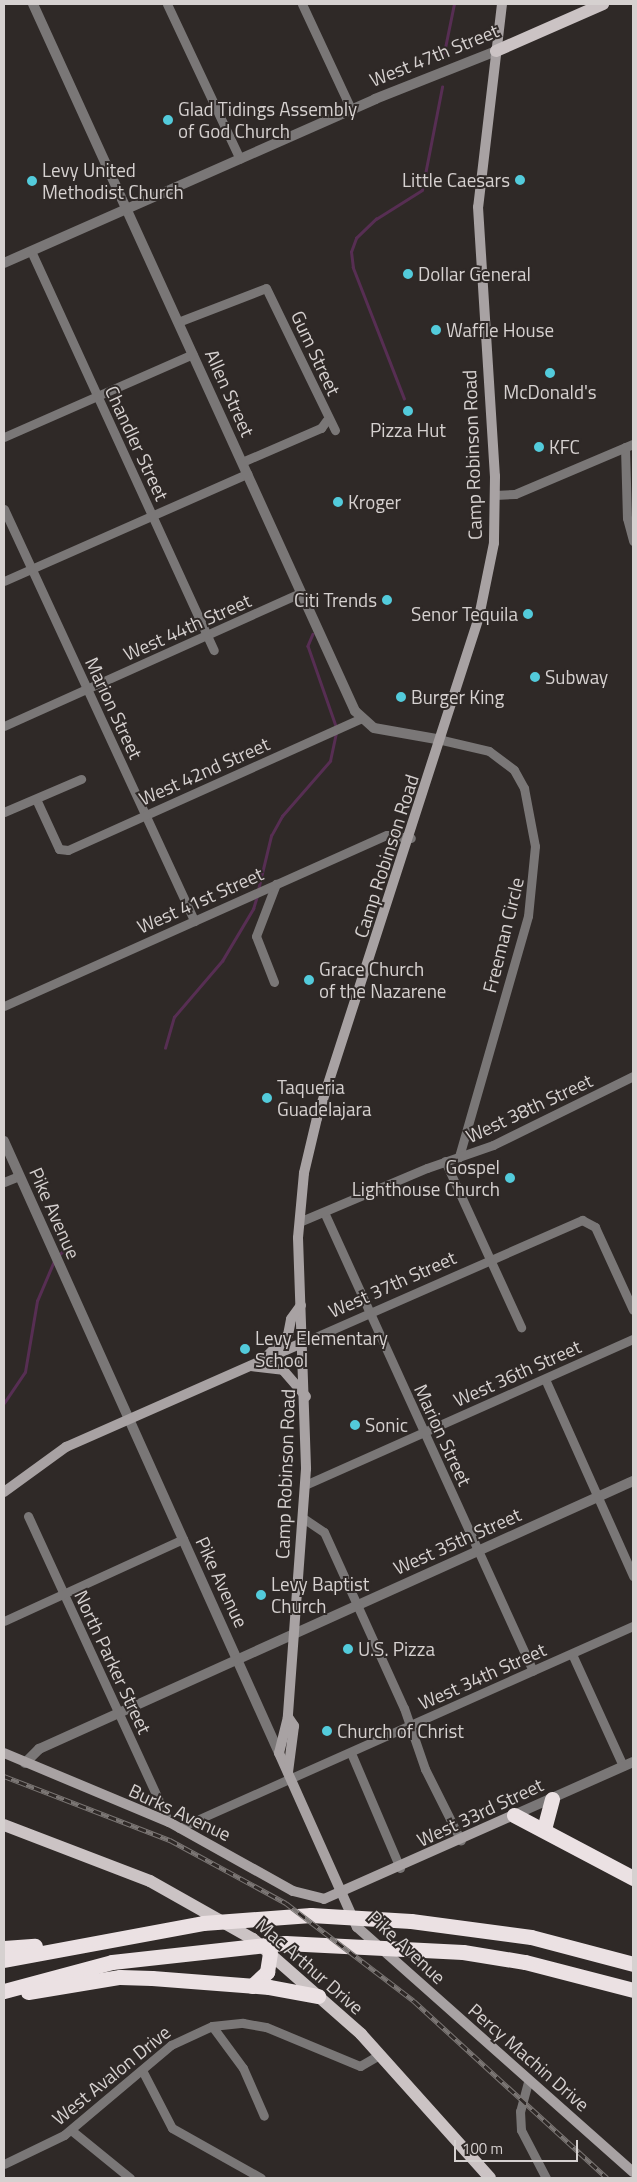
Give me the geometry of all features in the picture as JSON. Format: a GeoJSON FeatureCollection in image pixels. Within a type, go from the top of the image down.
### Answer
{"type":"FeatureCollection","features":[{"type":"Feature","properties":{"kind":"highway"},"geometry":{"type":"LineString","coordinates":[[544,1829],[552,1799]]}},
{"type":"Feature","properties":{"kind":"highway"},"geometry":{"type":"LineString","coordinates":[[514,1815],[544,1829],[633,1878]]}},
{"type":"Feature","properties":{"kind":"highway"},"geometry":{"type":"LineString","coordinates":[[4,1960],[57,1947],[134,1933],[203,1923],[311,1915],[411,1921],[531,1937],[633,1964]]}},
{"type":"Feature","properties":{"kind":"highway"},"geometry":{"type":"LineString","coordinates":[[4,1993],[85,1968],[177,1952],[333,1943],[424,1948],[525,1962],[633,1990]]}},
{"type":"Feature","properties":{"kind":"highway"},"geometry":{"type":"LineString","coordinates":[[4,1948],[57,1947]]}},
{"type":"Feature","properties":{"kind":"highway"},"geometry":{"type":"LineString","coordinates":[[252,1986],[266,1972],[270,1953]]}},
{"type":"Feature","properties":{"kind":"highway"},"geometry":{"type":"LineString","coordinates":[[4,1993],[120,1977],[252,1986],[318,1996]]}},
{"type":"Feature","properties":{"kind":"main road","name":"Camp Robinson Road"},"geometry":{"type":"LineString","coordinates":[[279,1753],[288,1718],[305,1486],[307,1397],[301,1305],[299,1222],[307,1152],[442,740],[485,594],[494,543],[495,495],[478,207],[502,4]]}},
{"type":"Feature","properties":{"kind":"main road","name":"West 47th Street"},"geometry":{"type":"LineString","coordinates":[[496,51],[604,4]]}},
{"type":"Feature","properties":{"kind":"main road"},"geometry":{"type":"LineString","coordinates":[[264,1359],[288,1335],[291,1319],[301,1305]]}},
{"type":"Feature","properties":{"kind":"main road","name":"West 37th Street"},"geometry":{"type":"LineString","coordinates":[[4,1492],[49,1456],[304,1342]]}},
{"type":"Feature","properties":{"kind":"main road"},"geometry":{"type":"LineString","coordinates":[[250,1366],[283,1370],[307,1397]]}},
{"type":"Feature","properties":{"kind":"main road","name":"Camp Robinson Road"},"geometry":{"type":"LineString","coordinates":[[288,1718],[294,1726],[289,1775]]}},
{"type":"Feature","properties":{"kind":"main road","name":"Burks Avenue"},"geometry":{"type":"LineString","coordinates":[[4,1753],[24,1763],[169,1822],[293,1891],[324,1899],[341,1894]]}},
{"type":"Feature","properties":{"kind":"main road","name":"Pike Avenue"},"geometry":{"type":"LineString","coordinates":[[279,1753],[357,1927],[448,2009]]}},
{"type":"Feature","properties":{"kind":"main road","name":"West 33rd Street"},"geometry":{"type":"LineString","coordinates":[[341,1894],[514,1815]]}},
{"type":"Feature","properties":{"kind":"main road","name":"Mac Arthur Drive"},"geometry":{"type":"LineString","coordinates":[[4,1825],[157,1884],[220,1917],[270,1953],[379,2055],[490,2178]]}},
{"type":"Feature","properties":{"kind":"main road"},"geometry":{"type":"LineString","coordinates":[[293,1891],[357,1927]]}},
{"type":"Feature","properties":{"kind":"main road","name":"Percy Machin Drive"},"geometry":{"type":"LineString","coordinates":[[448,2009],[528,2082],[633,2172]]}},
{"type":"Feature","properties":{"kind":"street","name":"Allen Street"},"geometry":{"type":"LineString","coordinates":[[33,4],[300,593],[360,719]]}},
{"type":"Feature","properties":{"kind":"street"},"geometry":{"type":"LineString","coordinates":[[167,4],[240,159]]}},
{"type":"Feature","properties":{"kind":"street"},"geometry":{"type":"LineString","coordinates":[[302,4],[351,109]]}},
{"type":"Feature","properties":{"kind":"street","name":"West 47th Street"},"geometry":{"type":"LineString","coordinates":[[4,263],[351,109],[496,51]]}},
{"type":"Feature","properties":{"kind":"street","name":"Chandler Street"},"geometry":{"type":"LineString","coordinates":[[31,251],[214,650]]}},
{"type":"Feature","properties":{"kind":"street","name":"Gum Street"},"geometry":{"type":"LineString","coordinates":[[178,322],[266,288],[326,421],[334,430]]}},
{"type":"Feature","properties":{"kind":"street"},"geometry":{"type":"LineString","coordinates":[[4,437],[193,354]]}},
{"type":"Feature","properties":{"kind":"street"},"geometry":{"type":"LineString","coordinates":[[242,462],[321,428],[326,421]]}},
{"type":"Feature","properties":{"kind":"street"},"geometry":{"type":"LineString","coordinates":[[495,495],[515,494],[629,446],[628,524],[633,540]]}},
{"type":"Feature","properties":{"kind":"street"},"geometry":{"type":"LineString","coordinates":[[4,581],[247,474]]}},
{"type":"Feature","properties":{"kind":"street","name":"Marion Street"},"geometry":{"type":"LineString","coordinates":[[4,509],[194,921]]}},
{"type":"Feature","properties":{"kind":"street","name":"West 44th Street"},"geometry":{"type":"LineString","coordinates":[[4,726],[300,593]]}},
{"type":"Feature","properties":{"kind":"street"},"geometry":{"type":"LineString","coordinates":[[360,719],[374,728],[442,740]]}},
{"type":"Feature","properties":{"kind":"street","name":"West 42nd Street"},"geometry":{"type":"LineString","coordinates":[[36,799],[61,850],[145,815],[360,719]]}},
{"type":"Feature","properties":{"kind":"street","name":"Freeman Circle"},"geometry":{"type":"LineString","coordinates":[[442,740],[489,751],[514,770],[524,788],[535,846],[528,916],[459,1157]]}},
{"type":"Feature","properties":{"kind":"street"},"geometry":{"type":"LineString","coordinates":[[4,812],[81,779]]}},
{"type":"Feature","properties":{"kind":"street","name":"West 41st Street"},"geometry":{"type":"LineString","coordinates":[[4,1006],[387,834],[411,838]]}},
{"type":"Feature","properties":{"kind":"street"},"geometry":{"type":"LineString","coordinates":[[271,886],[256,936],[274,982]]}},
{"type":"Feature","properties":{"kind":"street","name":"West 38th Street"},"geometry":{"type":"LineString","coordinates":[[299,1222],[445,1161],[459,1157],[633,1076]]}},
{"type":"Feature","properties":{"kind":"street","name":"Pike Avenue"},"geometry":{"type":"LineString","coordinates":[[4,1141],[238,1658],[279,1753]]}},
{"type":"Feature","properties":{"kind":"street"},"geometry":{"type":"LineString","coordinates":[[445,1161],[521,1327]]}},
{"type":"Feature","properties":{"kind":"street"},"geometry":{"type":"LineString","coordinates":[[4,1182],[19,1176]]}},
{"type":"Feature","properties":{"kind":"street","name":"Marion Street"},"geometry":{"type":"LineString","coordinates":[[324,1212],[533,1671]]}},
{"type":"Feature","properties":{"kind":"street","name":"West 37th Street"},"geometry":{"type":"LineString","coordinates":[[304,1342],[490,1260],[588,1221],[595,1227],[633,1310]]}},
{"type":"Feature","properties":{"kind":"street","name":"West 36th Street"},"geometry":{"type":"LineString","coordinates":[[305,1486],[546,1379],[633,1338]]}},
{"type":"Feature","properties":{"kind":"street"},"geometry":{"type":"LineString","coordinates":[[546,1379],[633,1576]]}},
{"type":"Feature","properties":{"kind":"street","name":"West 35th Street"},"geometry":{"type":"LineString","coordinates":[[24,1763],[39,1749],[294,1632],[478,1552],[633,1481]]}},
{"type":"Feature","properties":{"kind":"street","name":"North Parker Street"},"geometry":{"type":"LineString","coordinates":[[28,1516],[169,1822]]}},
{"type":"Feature","properties":{"kind":"street"},"geometry":{"type":"LineString","coordinates":[[303,1518],[324,1532],[359,1604],[425,1769],[462,1840]]}},
{"type":"Feature","properties":{"kind":"street"},"geometry":{"type":"LineString","coordinates":[[4,1621],[183,1539]]}},
{"type":"Feature","properties":{"kind":"street","name":"West 34th Street"},"geometry":{"type":"LineString","coordinates":[[179,1828],[289,1775],[351,1753],[633,1626]]}},
{"type":"Feature","properties":{"kind":"street"},"geometry":{"type":"LineString","coordinates":[[572,1654],[623,1766]]}},
{"type":"Feature","properties":{"kind":"street"},"geometry":{"type":"LineString","coordinates":[[351,1753],[400,1868]]}},
{"type":"Feature","properties":{"kind":"street","name":"West 33rd Street"},"geometry":{"type":"LineString","coordinates":[[514,1815],[633,1762]]}},
{"type":"Feature","properties":{"kind":"street","name":"West Avalon Drive"},"geometry":{"type":"LineString","coordinates":[[4,2164],[71,2130],[182,2038],[212,2026],[244,2023],[266,2027],[360,2066],[379,2055]]}},
{"type":"Feature","properties":{"kind":"street"},"geometry":{"type":"LineString","coordinates":[[212,2026],[243,2068],[264,2116]]}},
{"type":"Feature","properties":{"kind":"street"},"geometry":{"type":"LineString","coordinates":[[142,2070],[172,2128],[260,2178]]}},
{"type":"Feature","properties":{"kind":"street"},"geometry":{"type":"LineString","coordinates":[[528,2082],[520,2111],[521,2130],[546,2178]]}},
{"type":"Feature","properties":{"kind":"street"},"geometry":{"type":"LineString","coordinates":[[71,2130],[130,2178]]}},
{"type":"Feature","properties":{"kind":"waterway"},"geometry":{"type":"LineString","coordinates":[[444,53],[454,4]]}},
{"type":"Feature","properties":{"kind":"waterway"},"geometry":{"type":"LineString","coordinates":[[404,399],[353,268],[351,252],[356,238],[376,219],[422,190],[442,87]]}},
{"type":"Feature","properties":{"kind":"waterway"},"geometry":{"type":"LineString","coordinates":[[313,634],[308,646],[336,726]]}},
{"type":"Feature","properties":{"kind":"waterway"},"geometry":{"type":"LineString","coordinates":[[258,890],[271,836],[282,816],[330,761],[336,732]]}},
{"type":"Feature","properties":{"kind":"waterway"},"geometry":{"type":"LineString","coordinates":[[165,1048],[174,1017],[222,961],[253,909],[257,896]]}},
{"type":"Feature","properties":{"kind":"waterway"},"geometry":{"type":"LineString","coordinates":[[59,1255],[65,1249]]}},
{"type":"Feature","properties":{"kind":"waterway"},"geometry":{"type":"LineString","coordinates":[[4,1403],[25,1372],[37,1301],[54,1261]]}},
{"type":"Feature","properties":{"kind":"railway"},"geometry":{"type":"LineString","coordinates":[[4,1776],[170,1840],[286,1903],[414,2001],[607,2178]]}},
{"type":"Feature","properties":{"kind":"place","name":"Glad Tidings Assembly of God Church"},"geometry":{"type":"Point","coordinates":[168,120]}},
{"type":"Feature","properties":{"kind":"place","name":"Little Caesars"},"geometry":{"type":"Point","coordinates":[520,180]}},
{"type":"Feature","properties":{"kind":"place","name":"Levy United Methodist Church"},"geometry":{"type":"Point","coordinates":[32,181]}},
{"type":"Feature","properties":{"kind":"place","name":"Dollar General"},"geometry":{"type":"Point","coordinates":[408,274]}},
{"type":"Feature","properties":{"kind":"place","name":"Waffle House"},"geometry":{"type":"Point","coordinates":[436,330]}},
{"type":"Feature","properties":{"kind":"place","name":"McDonald's"},"geometry":{"type":"Point","coordinates":[550,373]}},
{"type":"Feature","properties":{"kind":"place","name":"Pizza Hut"},"geometry":{"type":"Point","coordinates":[408,411]}},
{"type":"Feature","properties":{"kind":"place","name":"KFC"},"geometry":{"type":"Point","coordinates":[539,447]}},
{"type":"Feature","properties":{"kind":"place","name":"Kroger"},"geometry":{"type":"Point","coordinates":[338,502]}},
{"type":"Feature","properties":{"kind":"place","name":"Citi Trends"},"geometry":{"type":"Point","coordinates":[387,600]}},
{"type":"Feature","properties":{"kind":"place","name":"Senor Tequila"},"geometry":{"type":"Point","coordinates":[528,614]}},
{"type":"Feature","properties":{"kind":"place","name":"Subway"},"geometry":{"type":"Point","coordinates":[535,677]}},
{"type":"Feature","properties":{"kind":"place","name":"Burger King"},"geometry":{"type":"Point","coordinates":[401,697]}},
{"type":"Feature","properties":{"kind":"place","name":"Grace Church of the Nazarene"},"geometry":{"type":"Point","coordinates":[309,980]}},
{"type":"Feature","properties":{"kind":"place","name":"Taqueria Guadelajara"},"geometry":{"type":"Point","coordinates":[267,1098]}},
{"type":"Feature","properties":{"kind":"place","name":"Gospel Lighthouse Church"},"geometry":{"type":"Point","coordinates":[510,1178]}},
{"type":"Feature","properties":{"kind":"place","name":"Levy Elementary School"},"geometry":{"type":"Point","coordinates":[245,1349]}},
{"type":"Feature","properties":{"kind":"place","name":"Sonic"},"geometry":{"type":"Point","coordinates":[355,1425]}},
{"type":"Feature","properties":{"kind":"place","name":"Levy Baptist Church"},"geometry":{"type":"Point","coordinates":[261,1595]}},
{"type":"Feature","properties":{"kind":"place","name":"U.S. Pizza"},"geometry":{"type":"Point","coordinates":[348,1649]}},
{"type":"Feature","properties":{"kind":"place","name":"Church of Christ"},"geometry":{"type":"Point","coordinates":[327,1731]}}]}
